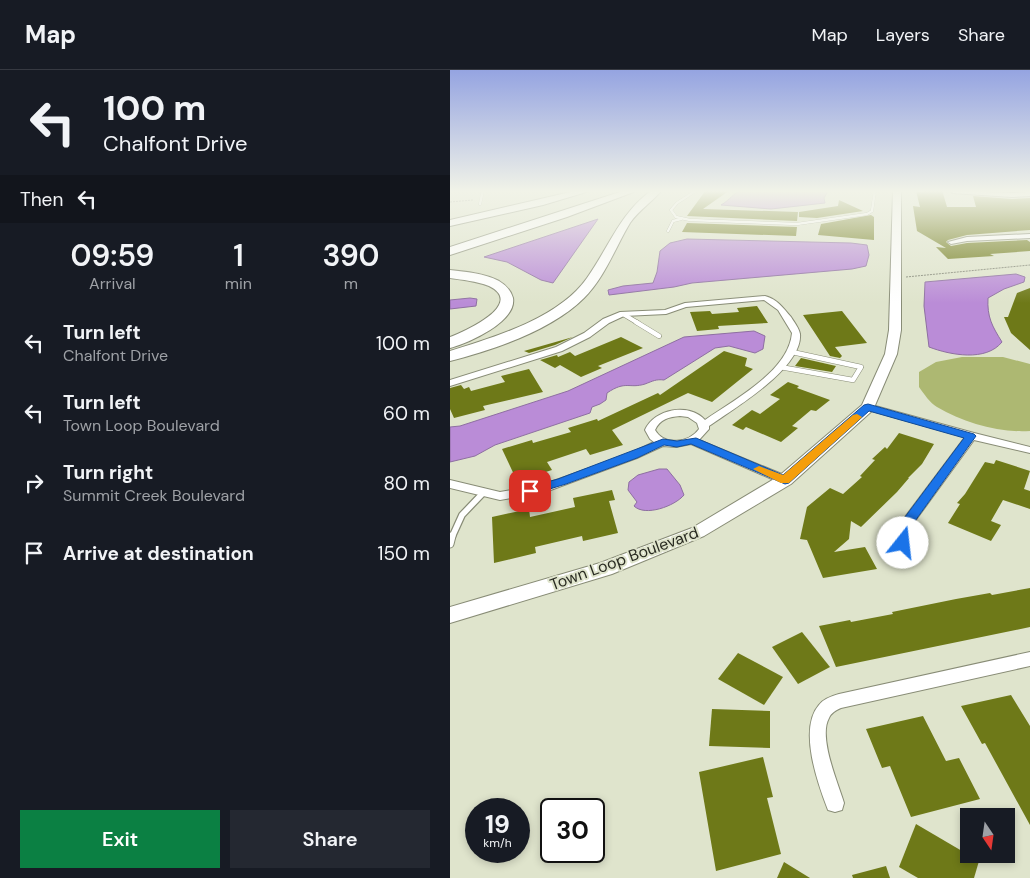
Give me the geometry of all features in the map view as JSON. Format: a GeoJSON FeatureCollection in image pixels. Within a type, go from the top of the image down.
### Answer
{"type":"FeatureCollection","features":[{"type":"Feature","properties":{"kind":"highway"},"geometry":{"type":"LineString","coordinates":[[450,240],[489,228]]}},
{"type":"Feature","properties":{"kind":"highway"},"geometry":{"type":"LineString","coordinates":[[450,252],[524,228]]}},
{"type":"Feature","properties":{"kind":"highway"},"geometry":{"type":"LineString","coordinates":[[450,356],[523,330],[573,300],[590,284],[621,228]]}},
{"type":"Feature","properties":{"kind":"highway"},"geometry":{"type":"LineString","coordinates":[[450,274],[480,278],[492,282],[505,292],[508,298],[504,311],[495,320],[470,335],[450,343]]}},
{"type":"Feature","properties":{"kind":"street","name":"Town Loop Boulevard"},"geometry":{"type":"LineString","coordinates":[[450,615],[605,569],[698,532],[785,480],[868,407],[891,354],[895,330],[896,228]]}},
{"type":"Feature","properties":{"kind":"street"},"geometry":{"type":"LineString","coordinates":[[951,242],[968,239],[1030,236]]}},
{"type":"Feature","properties":{"kind":"street"},"geometry":{"type":"LineString","coordinates":[[450,383],[559,348],[587,335],[606,321],[624,314],[666,312],[685,305],[765,298],[774,301],[792,324],[796,334],[792,352],[780,367],[756,389],[704,425],[702,434],[692,441],[677,444],[663,442],[656,439],[650,430],[652,424],[663,416],[671,414],[695,416],[704,425]]}},
{"type":"Feature","properties":{"kind":"street"},"geometry":{"type":"LineString","coordinates":[[868,407],[971,436],[1030,450]]}},
{"type":"Feature","properties":{"kind":"street"},"geometry":{"type":"LineString","coordinates":[[903,543],[909,520],[971,436]]}},
{"type":"Feature","properties":{"kind":"street"},"geometry":{"type":"LineString","coordinates":[[692,441],[785,480]]}},
{"type":"Feature","properties":{"kind":"street"},"geometry":{"type":"LineString","coordinates":[[450,484],[500,496],[544,488],[633,456],[663,442]]}},
{"type":"Feature","properties":{"kind":"street"},"geometry":{"type":"LineString","coordinates":[[835,803],[817,738],[817,723],[824,709],[839,701],[1029,661]]}},
{"type":"Feature","properties":{"kind":"lane"},"geometry":{"type":"LineString","coordinates":[[624,314],[658,336]]}},
{"type":"Feature","properties":{"kind":"lane"},"geometry":{"type":"LineString","coordinates":[[780,367],[852,380],[861,367],[792,352]]}},
{"type":"Feature","properties":{"kind":"lane"},"geometry":{"type":"LineString","coordinates":[[450,544],[458,519],[463,511],[484,492]]}},
{"type":"Feature","properties":{"kind":"path"},"geometry":{"type":"LineString","coordinates":[[908,277],[1030,265]]}},
{"type":"Feature","properties":{"kind":"green space"},"geometry":{"type":"Polygon","coordinates":[[[962,357],[1003,357],[1030,364],[1030,431],[994,429],[982,426],[947,413],[930,401],[919,387],[919,372],[936,362],[962,357]]]}},
{"type":"Feature","properties":{"kind":"shaded area"},"geometry":{"type":"Polygon","coordinates":[[[572,228],[592,228],[553,283],[541,280],[507,262],[484,257],[572,228]]]}},
{"type":"Feature","properties":{"kind":"shaded area"},"geometry":{"type":"Polygon","coordinates":[[[687,239],[851,243],[867,245],[869,255],[866,266],[852,269],[692,283],[609,295],[608,290],[623,286],[653,283],[657,272],[660,251],[670,243],[687,239]]]}},
{"type":"Feature","properties":{"kind":"shaded area"},"geometry":{"type":"Polygon","coordinates":[[[1016,274],[1025,277],[1024,282],[1004,289],[988,298],[988,311],[991,321],[1002,342],[995,348],[987,352],[967,355],[929,347],[924,306],[925,282],[1016,274]]]}},
{"type":"Feature","properties":{"kind":"shaded area"},"geometry":{"type":"Polygon","coordinates":[[[477,299],[476,306],[450,309],[450,300],[477,299]]]}},
{"type":"Feature","properties":{"kind":"shaded area"},"geometry":{"type":"Polygon","coordinates":[[[754,331],[765,336],[763,349],[755,353],[729,346],[715,348],[664,380],[613,389],[607,393],[606,400],[592,407],[590,413],[495,445],[475,456],[450,462],[450,427],[460,426],[568,391],[684,337],[754,331]]]}},
{"type":"Feature","properties":{"kind":"shaded area"},"geometry":{"type":"Polygon","coordinates":[[[659,469],[667,469],[680,485],[684,495],[674,503],[660,509],[639,509],[634,506],[637,502],[628,490],[629,482],[638,475],[659,469]]]}},
{"type":"Feature","properties":{"kind":"building"},"geometry":{"type":"Polygon","coordinates":[[[684,228],[797,228],[796,236],[682,232],[684,228]]]}},
{"type":"Feature","properties":{"kind":"building"},"geometry":{"type":"Polygon","coordinates":[[[820,228],[874,228],[874,240],[818,235],[820,228]]]}},
{"type":"Feature","properties":{"kind":"building"},"geometry":{"type":"Polygon","coordinates":[[[916,228],[1030,228],[1030,230],[967,235],[946,242],[951,246],[967,243],[1027,240],[1030,242],[1030,251],[948,259],[936,247],[946,248],[917,231],[916,228]]]}},
{"type":"Feature","properties":{"kind":"building"},"geometry":{"type":"Polygon","coordinates":[[[1030,288],[1030,350],[1011,333],[1004,317],[1008,317],[1017,293],[1030,288]]]}},
{"type":"Feature","properties":{"kind":"building"},"geometry":{"type":"Polygon","coordinates":[[[757,306],[768,323],[718,326],[719,329],[697,331],[690,312],[710,311],[712,314],[739,312],[737,308],[757,306]]]}},
{"type":"Feature","properties":{"kind":"building"},"geometry":{"type":"Polygon","coordinates":[[[842,311],[867,343],[835,347],[842,356],[840,358],[830,356],[803,315],[842,311]]]}},
{"type":"Feature","properties":{"kind":"building"},"geometry":{"type":"Polygon","coordinates":[[[573,337],[529,353],[524,351],[573,337]]]}},
{"type":"Feature","properties":{"kind":"building"},"geometry":{"type":"Polygon","coordinates":[[[621,337],[643,348],[598,366],[602,368],[581,377],[560,365],[555,368],[540,360],[557,355],[558,357],[570,352],[575,356],[621,337]]]}},
{"type":"Feature","properties":{"kind":"building"},"geometry":{"type":"Polygon","coordinates":[[[724,351],[747,358],[745,366],[753,369],[712,402],[688,393],[612,430],[623,445],[590,455],[586,449],[547,462],[552,470],[517,481],[502,449],[532,440],[533,443],[571,432],[568,428],[597,419],[598,421],[658,393],[660,395],[724,351]]]}},
{"type":"Feature","properties":{"kind":"building"},"geometry":{"type":"Polygon","coordinates":[[[801,358],[836,366],[832,372],[795,366],[801,358]]]}},
{"type":"Feature","properties":{"kind":"building"},"geometry":{"type":"Polygon","coordinates":[[[529,369],[543,392],[483,406],[485,410],[454,418],[450,409],[450,388],[461,385],[464,389],[469,387],[471,391],[505,382],[501,376],[529,369]]]}},
{"type":"Feature","properties":{"kind":"building"},"geometry":{"type":"Polygon","coordinates":[[[788,382],[799,386],[797,388],[830,400],[816,411],[811,410],[792,426],[798,428],[781,442],[746,427],[743,430],[732,425],[752,410],[760,414],[780,399],[770,395],[788,382]]]}},
{"type":"Feature","properties":{"kind":"building"},"geometry":{"type":"Polygon","coordinates":[[[899,433],[934,444],[922,464],[897,492],[861,527],[851,521],[849,539],[834,552],[865,547],[877,569],[823,578],[807,540],[800,539],[807,507],[830,488],[843,494],[862,477],[860,476],[875,460],[872,459],[885,447],[887,449],[899,433]]]}},
{"type":"Feature","properties":{"kind":"building"},"geometry":{"type":"Polygon","coordinates":[[[996,460],[1030,471],[1024,489],[1030,491],[1030,509],[1003,500],[991,521],[1001,525],[991,541],[948,523],[960,504],[957,503],[965,494],[985,462],[994,464],[996,460]]]}},
{"type":"Feature","properties":{"kind":"building"},"geometry":{"type":"Polygon","coordinates":[[[612,490],[615,500],[609,501],[618,533],[583,541],[582,536],[535,547],[536,553],[494,563],[492,517],[529,509],[530,517],[575,507],[573,498],[612,490]]]}},
{"type":"Feature","properties":{"kind":"building"},"geometry":{"type":"Polygon","coordinates":[[[1030,588],[1030,627],[836,667],[819,626],[893,614],[892,612],[956,599],[1030,588]]]}},
{"type":"Feature","properties":{"kind":"building"},"geometry":{"type":"Polygon","coordinates":[[[802,632],[830,667],[798,684],[772,647],[802,632]]]}},
{"type":"Feature","properties":{"kind":"building"},"geometry":{"type":"Polygon","coordinates":[[[738,653],[783,677],[764,705],[718,679],[738,653]]]}},
{"type":"Feature","properties":{"kind":"building"},"geometry":{"type":"Polygon","coordinates":[[[1011,695],[1030,726],[1030,825],[985,743],[982,744],[961,706],[1011,695]]]}},
{"type":"Feature","properties":{"kind":"building"},"geometry":{"type":"Polygon","coordinates":[[[712,709],[770,711],[770,748],[709,746],[712,709]]]}},
{"type":"Feature","properties":{"kind":"building"},"geometry":{"type":"Polygon","coordinates":[[[923,716],[946,761],[959,758],[980,799],[911,817],[890,766],[882,768],[866,729],[923,716]]]}},
{"type":"Feature","properties":{"kind":"building"},"geometry":{"type":"Polygon","coordinates":[[[763,757],[773,797],[767,798],[781,854],[716,871],[699,772],[763,757]]]}},
{"type":"Feature","properties":{"kind":"building"},"geometry":{"type":"Polygon","coordinates":[[[916,824],[960,850],[960,863],[978,863],[974,878],[918,878],[899,867],[916,824]]]}},
{"type":"Feature","properties":{"kind":"building"},"geometry":{"type":"Polygon","coordinates":[[[784,862],[810,878],[777,878],[784,862]]]}},
{"type":"Feature","properties":{"kind":"building"},"geometry":{"type":"Polygon","coordinates":[[[886,866],[890,878],[853,878],[852,875],[886,866]]]}},
{"type":"Feature","properties":{"kind":"slow traffic"},"geometry":{"type":"LineString","coordinates":[[759,469],[785,480],[857,417]]}},
{"type":"Feature","properties":{"kind":"route"},"geometry":{"type":"LineString","coordinates":[[530,491],[562,482],[633,456],[663,442],[677,444],[692,441],[785,480],[868,407],[971,436],[909,520],[903,543]]}}]}
